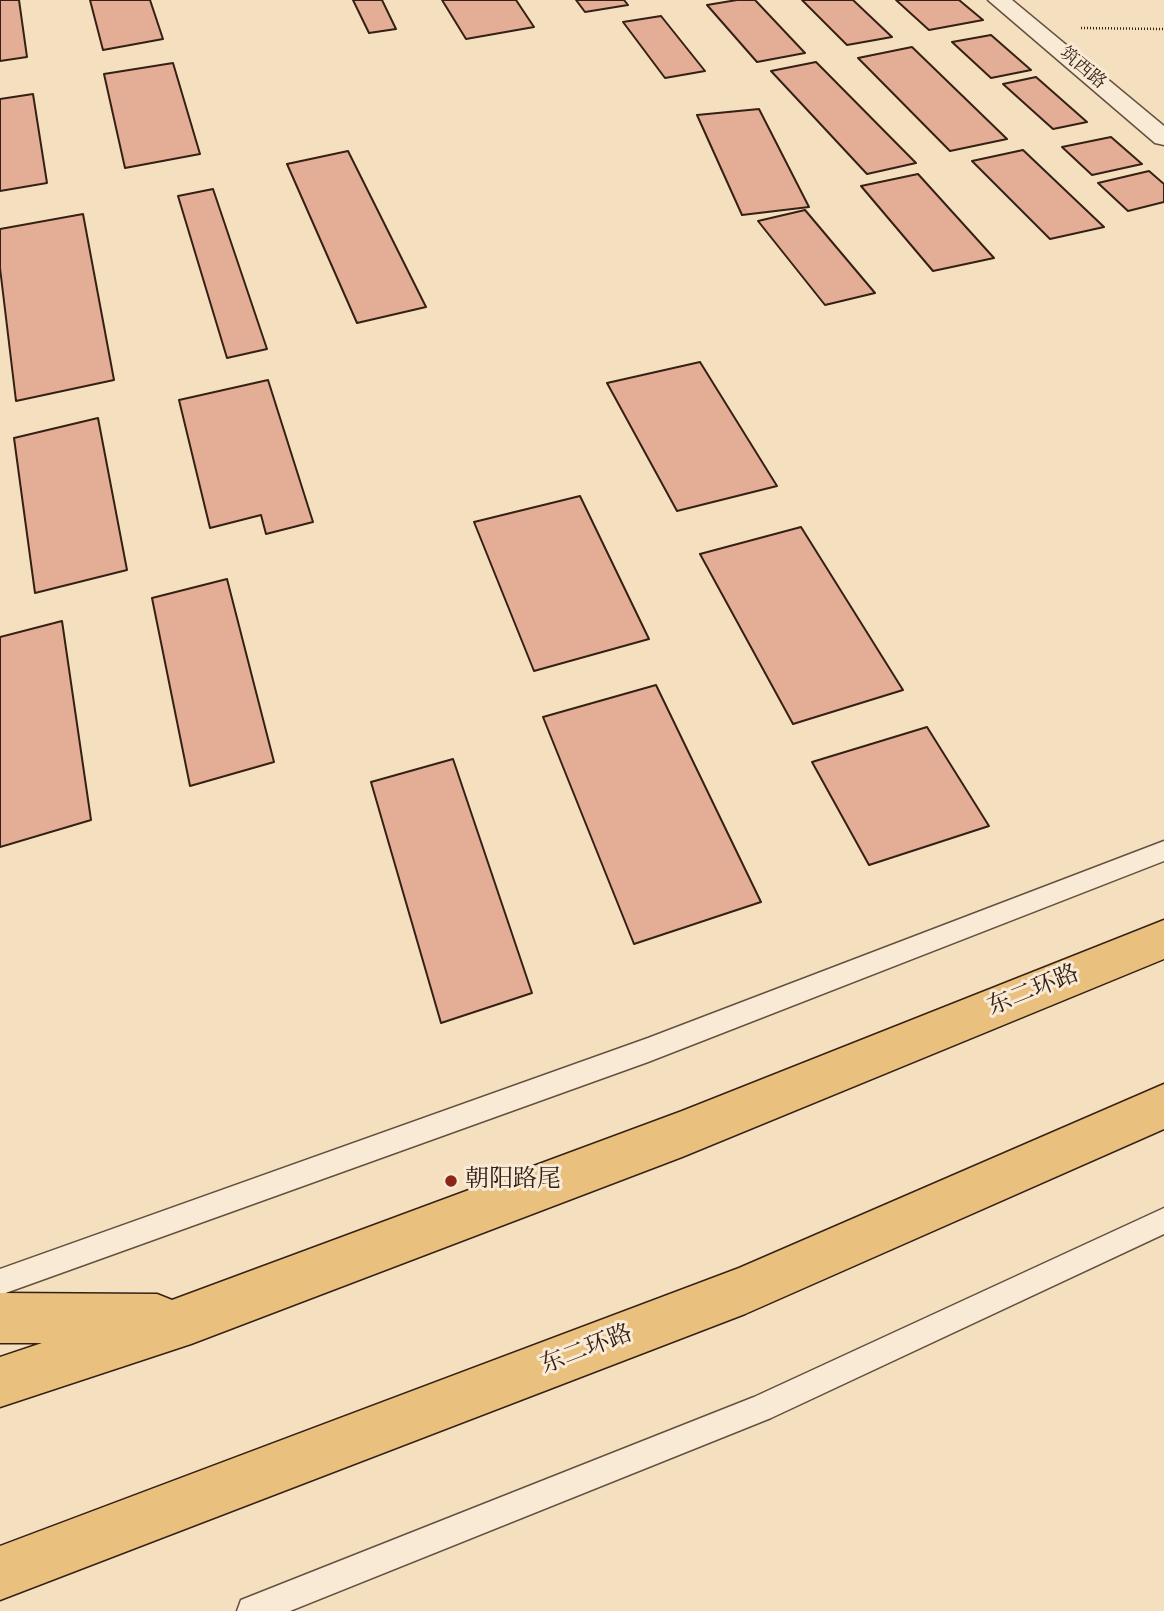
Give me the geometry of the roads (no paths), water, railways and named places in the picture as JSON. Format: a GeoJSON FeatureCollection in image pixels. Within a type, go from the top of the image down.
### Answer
{"type":"FeatureCollection","features":[{"type":"Feature","properties":{"kind":"main road","name":"东二环路"},"geometry":{"type":"LineString","coordinates":[[0,1382],[191,1319],[682,1134],[1164,939]]}},
{"type":"Feature","properties":{"kind":"main road","name":"东二环路"},"geometry":{"type":"LineString","coordinates":[[0,1573],[745,1290],[1164,1106]]}},
{"type":"Feature","properties":{"kind":"main road"},"geometry":{"type":"LineString","coordinates":[[0,1318],[191,1319]]}},
{"type":"Feature","properties":{"kind":"street","name":"筑西路"},"geometry":{"type":"LineString","coordinates":[[999,0],[1164,138]]}},
{"type":"Feature","properties":{"kind":"lane"},"geometry":{"type":"LineString","coordinates":[[0,1282],[648,1050],[1164,851]]}},
{"type":"Feature","properties":{"kind":"lane"},"geometry":{"type":"LineString","coordinates":[[252,1611],[761,1408],[1164,1221]]}},
{"type":"Feature","properties":{"kind":"place","name":"朝阳路尾"},"geometry":{"type":"Point","coordinates":[451,1181]}}]}
